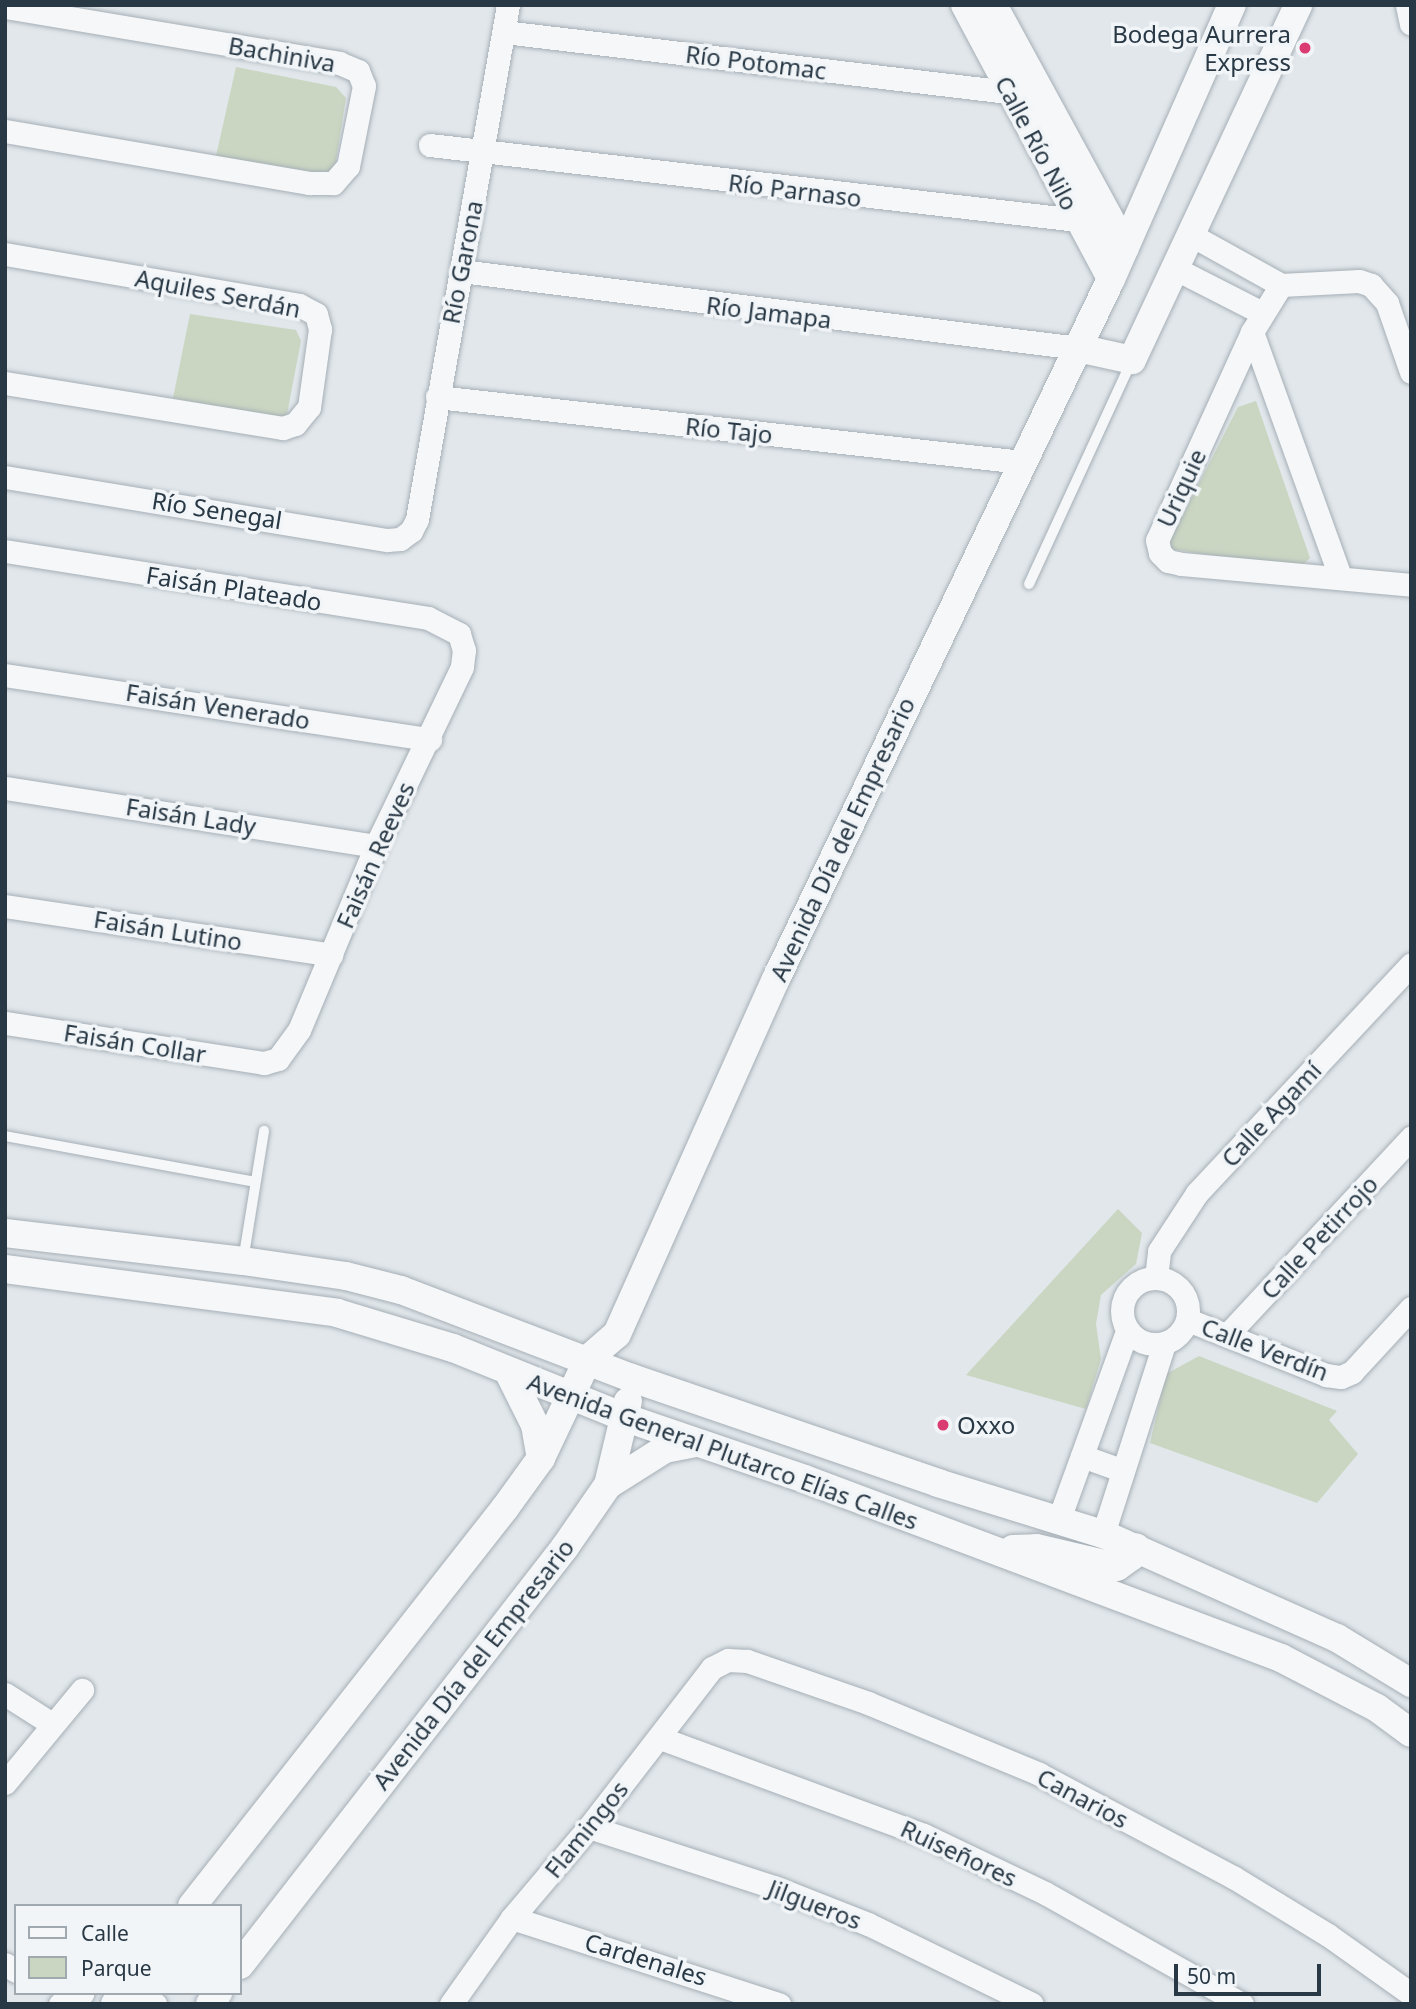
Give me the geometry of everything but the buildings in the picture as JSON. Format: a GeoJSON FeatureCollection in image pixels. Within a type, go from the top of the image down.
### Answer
{"type":"FeatureCollection","features":[{"type":"Feature","properties":{"kind":"street","name":"Río Garona"},"geometry":{"type":"LineString","coordinates":[[417,519],[508,5]]}},
{"type":"Feature","properties":{"kind":"street","name":"Calle Río Nilo"},"geometry":{"type":"LineString","coordinates":[[965,5],[1008,92],[1111,279]]}},
{"type":"Feature","properties":{"kind":"street","name":"Calle Río Nilo"},"geometry":{"type":"LineString","coordinates":[[993,5],[1107,221],[1125,247]]}},
{"type":"Feature","properties":{"kind":"street","name":"Avenida Día del Empresario"},"geometry":{"type":"LineString","coordinates":[[194,1904],[541,1458],[588,1359],[617,1334],[776,979],[1021,462],[1111,279],[1232,5]]}},
{"type":"Feature","properties":{"kind":"street"},"geometry":{"type":"LineString","coordinates":[[1078,348],[1132,360],[1178,270],[1298,5]]}},
{"type":"Feature","properties":{"kind":"street"},"geometry":{"type":"LineString","coordinates":[[1407,5],[1411,24]]}},
{"type":"Feature","properties":{"kind":"street","name":"Bachiniva"},"geometry":{"type":"LineString","coordinates":[[5,7],[339,63],[358,71],[364,86],[348,166],[333,183],[309,183],[5,131]]}},
{"type":"Feature","properties":{"kind":"street","name":"Río Potomac"},"geometry":{"type":"LineString","coordinates":[[504,32],[1008,92]]}},
{"type":"Feature","properties":{"kind":"street","name":"Río Parnaso"},"geometry":{"type":"LineString","coordinates":[[430,145],[1079,223],[1107,221]]}},
{"type":"Feature","properties":{"kind":"street"},"geometry":{"type":"LineString","coordinates":[[1193,236],[1281,285],[1359,281],[1371,285],[1387,303],[1411,372]]}},
{"type":"Feature","properties":{"kind":"street","name":"Aquiles Serdán"},"geometry":{"type":"LineString","coordinates":[[5,254],[299,306],[316,314],[320,329],[309,407],[295,424],[283,428],[5,383]]}},
{"type":"Feature","properties":{"kind":"street"},"geometry":{"type":"LineString","coordinates":[[1178,270],[1257,323],[1340,577]]}},
{"type":"Feature","properties":{"kind":"street","name":"Río Jamapa"},"geometry":{"type":"LineString","coordinates":[[461,271],[1078,348]]}},
{"type":"Feature","properties":{"kind":"street","name":"Uriquie"},"geometry":{"type":"LineString","coordinates":[[1281,285],[1257,323],[1157,540],[1160,552],[1182,564],[1411,584]]}},
{"type":"Feature","properties":{"kind":"street","name":"Río Tajo"},"geometry":{"type":"LineString","coordinates":[[437,397],[1021,462]]}},
{"type":"Feature","properties":{"kind":"street","name":"Río Senegal"},"geometry":{"type":"LineString","coordinates":[[5,477],[387,540],[400,540],[417,519]]}},
{"type":"Feature","properties":{"kind":"street","name":"Faisán Plateado"},"geometry":{"type":"LineString","coordinates":[[5,551],[428,618],[459,634]]}},
{"type":"Feature","properties":{"kind":"street","name":"Faisán Reeves"},"geometry":{"type":"LineString","coordinates":[[264,1063],[278,1059],[291,1046],[376,846],[462,667],[459,634]]}},
{"type":"Feature","properties":{"kind":"street","name":"Faisán Venerado"},"geometry":{"type":"LineString","coordinates":[[5,675],[430,738]]}},
{"type":"Feature","properties":{"kind":"street","name":"Faisán Lady"},"geometry":{"type":"LineString","coordinates":[[5,788],[376,846]]}},
{"type":"Feature","properties":{"kind":"street","name":"Faisán Lutino"},"geometry":{"type":"LineString","coordinates":[[5,906],[331,955]]}},
{"type":"Feature","properties":{"kind":"street","name":"Calle Agamí"},"geometry":{"type":"LineString","coordinates":[[1156,1277],[1159,1251],[1198,1193],[1411,964]]}},
{"type":"Feature","properties":{"kind":"street","name":"Faisán Collar"},"geometry":{"type":"LineString","coordinates":[[5,1023],[264,1063]]}},
{"type":"Feature","properties":{"kind":"street","name":"Calle Petirrojo"},"geometry":{"type":"LineString","coordinates":[[1227,1335],[1411,1138]]}},
{"type":"Feature","properties":{"kind":"street","name":"Avenida General Plutarco Elías Calles"},"geometry":{"type":"LineString","coordinates":[[5,1233],[243,1261],[346,1276],[401,1290],[632,1378],[938,1483],[1103,1534],[1337,1638],[1411,1683]]}},
{"type":"Feature","properties":{"kind":"street","name":"Avenida General Plutarco Elías Calles"},"geometry":{"type":"LineString","coordinates":[[5,1269],[337,1313],[453,1348],[626,1418],[1281,1658],[1377,1708],[1411,1733]]}},
{"type":"Feature","properties":{"kind":"street"},"geometry":{"type":"LineString","coordinates":[[1156,1277],[1175,1284],[1187,1300],[1188,1320],[1180,1335],[1164,1344],[1144,1343],[1127,1331],[1121,1317],[1125,1295],[1142,1280],[1156,1277]]}},
{"type":"Feature","properties":{"kind":"street","name":"Calle Verdín"},"geometry":{"type":"LineString","coordinates":[[1188,1320],[1326,1375],[1341,1377],[1352,1372],[1411,1308]]}},
{"type":"Feature","properties":{"kind":"street"},"geometry":{"type":"LineString","coordinates":[[1059,1519],[1127,1331]]}},
{"type":"Feature","properties":{"kind":"street","name":"Avenida Día del Empresario"},"geometry":{"type":"LineString","coordinates":[[242,1962],[565,1547],[608,1485],[626,1418],[632,1378],[617,1334]]}},
{"type":"Feature","properties":{"kind":"street"},"geometry":{"type":"LineString","coordinates":[[1103,1534],[1121,1470],[1164,1344]]}},
{"type":"Feature","properties":{"kind":"street"},"geometry":{"type":"LineString","coordinates":[[509,1371],[535,1425],[541,1458]]}},
{"type":"Feature","properties":{"kind":"street"},"geometry":{"type":"LineString","coordinates":[[608,1485],[665,1449],[697,1443]]}},
{"type":"Feature","properties":{"kind":"street"},"geometry":{"type":"LineString","coordinates":[[1082,1456],[1121,1470]]}},
{"type":"Feature","properties":{"kind":"street"},"geometry":{"type":"LineString","coordinates":[[993,1551],[1036,1548],[1116,1567],[1130,1557],[1136,1547]]}},
{"type":"Feature","properties":{"kind":"street","name":"Flamingos"},"geometry":{"type":"LineString","coordinates":[[451,2004],[512,1918],[589,1827],[712,1668],[727,1660]]}},
{"type":"Feature","properties":{"kind":"street","name":"Canarios"},"geometry":{"type":"LineString","coordinates":[[727,1660],[747,1661],[868,1703],[1039,1774],[1233,1877],[1328,1935],[1411,1996]]}},
{"type":"Feature","properties":{"kind":"street"},"geometry":{"type":"LineString","coordinates":[[5,1783],[82,1689]]}},
{"type":"Feature","properties":{"kind":"street"},"geometry":{"type":"LineString","coordinates":[[5,1695],[52,1724]]}},
{"type":"Feature","properties":{"kind":"street","name":"Ruiseñores"},"geometry":{"type":"LineString","coordinates":[[660,1738],[924,1835],[1045,1893],[1242,2004]]}},
{"type":"Feature","properties":{"kind":"street","name":"Jilgueros"},"geometry":{"type":"LineString","coordinates":[[589,1827],[774,1887],[868,1924],[1032,2004]]}},
{"type":"Feature","properties":{"kind":"street","name":"Cardenales"},"geometry":{"type":"LineString","coordinates":[[512,1918],[779,2004]]}},
{"type":"Feature","properties":{"kind":"street"},"geometry":{"type":"LineString","coordinates":[[137,1995],[155,2004]]}},
{"type":"Feature","properties":{"kind":"street"},"geometry":{"type":"LineString","coordinates":[[1404,2004],[1411,1996]]}},
{"type":"Feature","properties":{"kind":"lane"},"geometry":{"type":"LineString","coordinates":[[1029,584],[1132,360]]}},
{"type":"Feature","properties":{"kind":"lane"},"geometry":{"type":"LineString","coordinates":[[243,1261],[264,1131]]}},
{"type":"Feature","properties":{"kind":"lane"},"geometry":{"type":"LineString","coordinates":[[5,1136],[255,1182]]}},
{"type":"Feature","properties":{"kind":"green space"},"geometry":{"type":"Polygon","coordinates":[[[236,67],[336,87],[346,98],[335,167],[326,174],[216,156],[236,67]]]}},
{"type":"Feature","properties":{"kind":"green space"},"geometry":{"type":"Polygon","coordinates":[[[190,314],[296,330],[301,341],[287,414],[278,419],[173,398],[190,314]]]}},
{"type":"Feature","properties":{"kind":"green space"},"geometry":{"type":"Polygon","coordinates":[[[1256,401],[1310,558],[1297,570],[1166,548],[1238,407],[1256,401]]]}},
{"type":"Feature","properties":{"kind":"green space"},"geometry":{"type":"Polygon","coordinates":[[[1118,1209],[1142,1233],[1136,1264],[1101,1295],[1096,1324],[1101,1359],[1086,1409],[966,1375],[1118,1209]]]}},
{"type":"Feature","properties":{"kind":"green space"},"geometry":{"type":"Polygon","coordinates":[[[1199,1356],[1337,1411],[1329,1420],[1358,1454],[1317,1503],[1150,1443],[1166,1374],[1199,1356]]]}},
{"type":"Feature","properties":{"kind":"place","name":"Bodega Aurrera Express"},"geometry":{"type":"Point","coordinates":[1305,48]}},
{"type":"Feature","properties":{"kind":"place","name":"Oxxo"},"geometry":{"type":"Point","coordinates":[943,1425]}}]}
